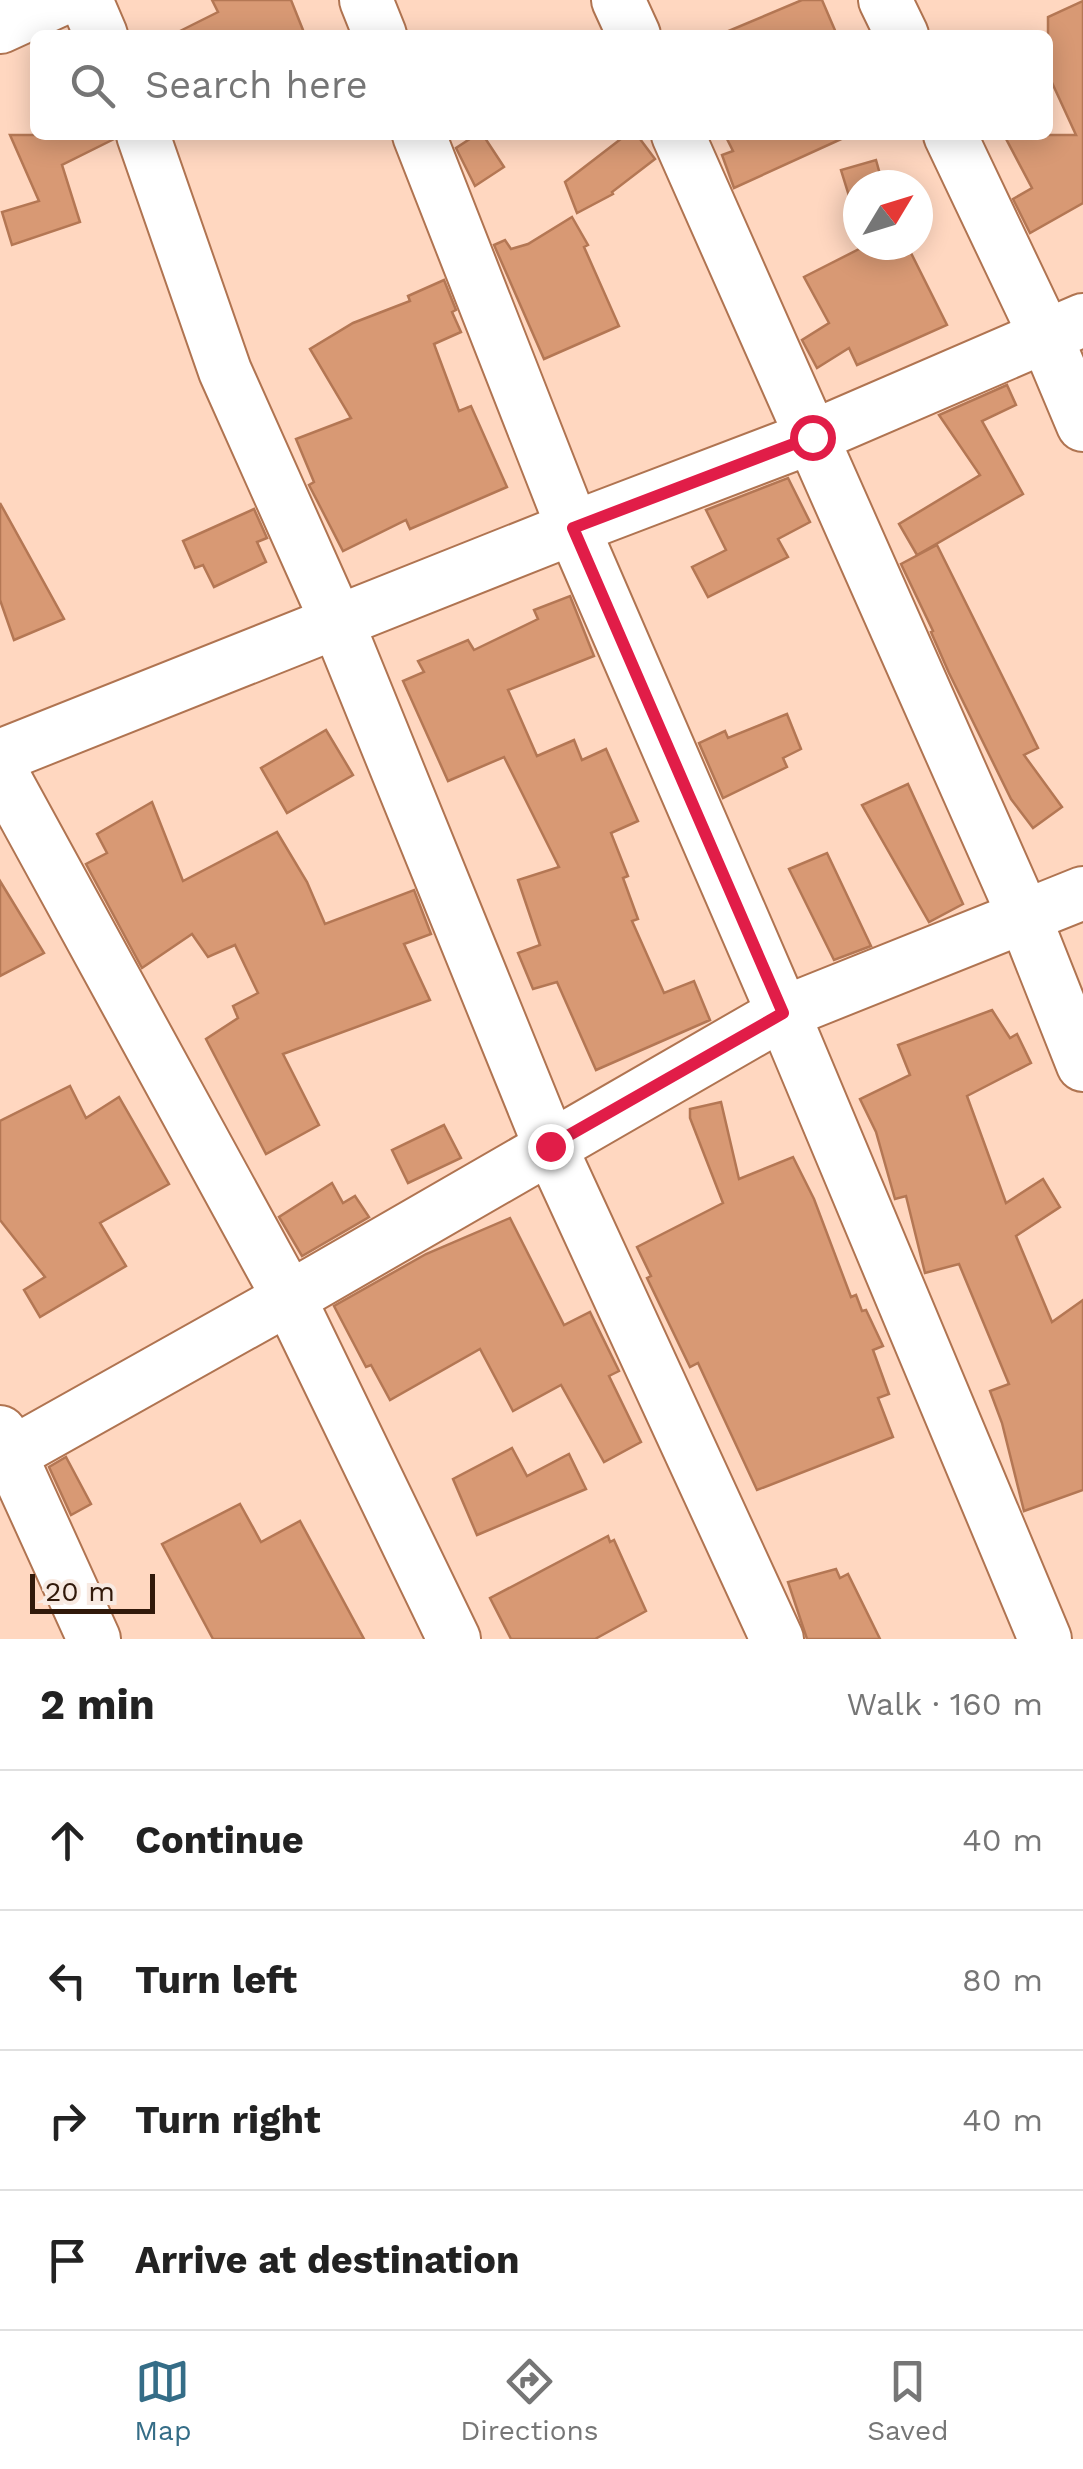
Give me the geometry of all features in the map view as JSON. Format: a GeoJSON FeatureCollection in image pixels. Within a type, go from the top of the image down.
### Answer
{"type":"FeatureCollection","features":[{"type":"Feature","properties":{"kind":"street"},"geometry":{"type":"LineString","coordinates":[[0,28],[59,0]]}},
{"type":"Feature","properties":{"kind":"street"},"geometry":{"type":"LineString","coordinates":[[86,0],[98,30]]}},
{"type":"Feature","properties":{"kind":"street"},"geometry":{"type":"LineString","coordinates":[[366,0],[378,30]]}},
{"type":"Feature","properties":{"kind":"street"},"geometry":{"type":"LineString","coordinates":[[618,0],[632,30]]}},
{"type":"Feature","properties":{"kind":"street"},"geometry":{"type":"LineString","coordinates":[[885,0],[900,30]]}},
{"type":"Feature","properties":{"kind":"street"},"geometry":{"type":"LineString","coordinates":[[145,140],[225,371],[338,624],[550,1146],[776,1639]]}},
{"type":"Feature","properties":{"kind":"street"},"geometry":{"type":"LineString","coordinates":[[421,140],[573,528],[783,1013],[1045,1639]]}},
{"type":"Feature","properties":{"kind":"street"},"geometry":{"type":"LineString","coordinates":[[680,140],[1024,916],[1083,1066]]}},
{"type":"Feature","properties":{"kind":"street"},"geometry":{"type":"LineString","coordinates":[[953,140],[1064,328],[1083,425]]}},
{"type":"Feature","properties":{"kind":"street"},"geometry":{"type":"LineString","coordinates":[[0,756],[812,437],[1064,328]]}},
{"type":"Feature","properties":{"kind":"street"},"geometry":{"type":"LineString","coordinates":[[0,770],[289,1298],[454,1639]]}},
{"type":"Feature","properties":{"kind":"street"},"geometry":{"type":"LineString","coordinates":[[94,1639],[4,1449],[289,1298],[783,1013],[1083,893]]}},
{"type":"Feature","properties":{"kind":"building"},"geometry":{"type":"Polygon","coordinates":[[[212,0],[291,0],[303,30],[182,30],[218,12],[212,0]]]}},
{"type":"Feature","properties":{"kind":"building"},"geometry":{"type":"Polygon","coordinates":[[[802,0],[822,0],[835,30],[731,30],[802,0]]]}},
{"type":"Feature","properties":{"kind":"building"},"geometry":{"type":"Polygon","coordinates":[[[1083,1],[1083,203],[1030,233],[1013,199],[1032,188],[1007,140],[1053,140],[1053,135],[1076,135],[1053,85],[1053,30],[1048,30],[1048,17],[1083,1]]]}},
{"type":"Feature","properties":{"kind":"building"},"geometry":{"type":"Polygon","coordinates":[[[10,135],[30,135],[30,140],[112,140],[62,165],[80,222],[12,245],[2,212],[39,201],[10,135]]]}},
{"type":"Feature","properties":{"kind":"building"},"geometry":{"type":"Polygon","coordinates":[[[468,140],[486,140],[504,167],[475,186],[456,148],[468,140]]]}},
{"type":"Feature","properties":{"kind":"building"},"geometry":{"type":"Polygon","coordinates":[[[620,140],[641,140],[655,159],[613,194],[577,213],[565,182],[620,140]]]}},
{"type":"Feature","properties":{"kind":"building"},"geometry":{"type":"Polygon","coordinates":[[[728,140],[839,140],[734,188],[722,155],[733,151],[728,140]]]}},
{"type":"Feature","properties":{"kind":"building"},"geometry":{"type":"Polygon","coordinates":[[[876,160],[879,170],[843,170],[843,176],[841,170],[876,160]]]}},
{"type":"Feature","properties":{"kind":"building"},"geometry":{"type":"Polygon","coordinates":[[[572,217],[588,245],[584,247],[619,326],[544,359],[494,245],[505,240],[511,249],[528,244],[572,217]]]}},
{"type":"Feature","properties":{"kind":"building"},"geometry":{"type":"Polygon","coordinates":[[[843,257],[914,260],[947,325],[857,365],[849,348],[817,368],[802,340],[829,323],[804,277],[843,257]]]}},
{"type":"Feature","properties":{"kind":"building"},"geometry":{"type":"Polygon","coordinates":[[[444,280],[461,332],[434,344],[459,411],[471,406],[507,487],[410,529],[406,520],[343,551],[309,485],[314,482],[296,439],[351,418],[310,349],[353,323],[410,301],[408,296],[444,280]]]}},
{"type":"Feature","properties":{"kind":"building"},"geometry":{"type":"Polygon","coordinates":[[[1007,385],[1016,405],[982,421],[1023,494],[917,555],[899,524],[980,475],[939,415],[1007,385]]]}},
{"type":"Feature","properties":{"kind":"building"},"geometry":{"type":"Polygon","coordinates":[[[788,478],[810,522],[778,539],[788,557],[708,597],[692,567],[726,550],[706,510],[788,478]]]}},
{"type":"Feature","properties":{"kind":"building"},"geometry":{"type":"Polygon","coordinates":[[[0,503],[64,619],[14,640],[0,600],[0,503]]]}},
{"type":"Feature","properties":{"kind":"building"},"geometry":{"type":"Polygon","coordinates":[[[254,509],[267,538],[257,542],[266,562],[214,587],[203,565],[195,568],[183,541],[254,509]]]}},
{"type":"Feature","properties":{"kind":"building"},"geometry":{"type":"Polygon","coordinates":[[[937,545],[1038,748],[1024,755],[1062,807],[1033,828],[1011,799],[901,564],[937,545]]]}},
{"type":"Feature","properties":{"kind":"building"},"geometry":{"type":"Polygon","coordinates":[[[570,596],[594,656],[508,690],[537,756],[574,740],[582,760],[606,749],[638,821],[611,833],[628,876],[623,878],[638,919],[632,921],[664,993],[694,981],[710,1020],[596,1070],[557,982],[533,989],[518,953],[540,945],[518,880],[559,867],[504,757],[448,781],[403,681],[424,672],[418,661],[468,640],[474,650],[538,619],[534,610],[570,596]]]}},
{"type":"Feature","properties":{"kind":"building"},"geometry":{"type":"Polygon","coordinates":[[[787,714],[801,749],[783,758],[787,767],[723,798],[699,743],[725,731],[728,738],[787,714]]]}},
{"type":"Feature","properties":{"kind":"building"},"geometry":{"type":"Polygon","coordinates":[[[326,730],[353,775],[287,813],[261,768],[326,730]]]}},
{"type":"Feature","properties":{"kind":"building"},"geometry":{"type":"Polygon","coordinates":[[[908,784],[963,904],[929,922],[862,805],[908,784]]]}},
{"type":"Feature","properties":{"kind":"building"},"geometry":{"type":"Polygon","coordinates":[[[152,802],[183,881],[277,832],[307,882],[325,924],[414,890],[431,934],[404,944],[430,1000],[283,1054],[319,1125],[266,1154],[206,1039],[238,1018],[233,1006],[258,993],[235,945],[208,957],[192,934],[142,968],[86,864],[107,853],[97,834],[152,802]]]}},
{"type":"Feature","properties":{"kind":"building"},"geometry":{"type":"Polygon","coordinates":[[[827,853],[871,946],[834,960],[789,869],[827,853]]]}},
{"type":"Feature","properties":{"kind":"building"},"geometry":{"type":"Polygon","coordinates":[[[0,881],[44,953],[0,976],[0,881]]]}},
{"type":"Feature","properties":{"kind":"building"},"geometry":{"type":"Polygon","coordinates":[[[992,1010],[1010,1038],[1017,1034],[1031,1063],[967,1096],[1006,1203],[1043,1179],[1060,1207],[1016,1236],[1052,1322],[1083,1300],[1083,1490],[1024,1511],[990,1391],[1009,1384],[959,1264],[925,1273],[906,1196],[895,1199],[876,1132],[860,1099],[910,1075],[898,1045],[992,1010]]]}},
{"type":"Feature","properties":{"kind":"building"},"geometry":{"type":"Polygon","coordinates":[[[70,1086],[86,1118],[119,1097],[169,1184],[100,1223],[126,1266],[40,1317],[24,1290],[45,1277],[0,1220],[0,1121],[70,1086]]]}},
{"type":"Feature","properties":{"kind":"building"},"geometry":{"type":"Polygon","coordinates":[[[721,1102],[739,1179],[793,1157],[814,1199],[851,1297],[856,1295],[862,1311],[866,1310],[883,1346],[873,1350],[889,1394],[878,1398],[893,1437],[757,1490],[698,1363],[690,1367],[647,1278],[651,1276],[637,1247],[723,1203],[690,1118],[690,1109],[721,1102]]]}},
{"type":"Feature","properties":{"kind":"building"},"geometry":{"type":"Polygon","coordinates":[[[444,1125],[461,1158],[408,1183],[392,1150],[444,1125]]]}},
{"type":"Feature","properties":{"kind":"building"},"geometry":{"type":"Polygon","coordinates":[[[332,1183],[343,1203],[355,1196],[369,1217],[302,1256],[279,1217],[332,1183]]]}},
{"type":"Feature","properties":{"kind":"building"},"geometry":{"type":"Polygon","coordinates":[[[510,1218],[564,1325],[590,1312],[619,1371],[609,1376],[641,1442],[604,1462],[561,1385],[513,1411],[480,1349],[390,1400],[371,1365],[366,1367],[334,1306],[426,1254],[510,1218]]]}},
{"type":"Feature","properties":{"kind":"building"},"geometry":{"type":"Polygon","coordinates":[[[512,1448],[527,1476],[569,1454],[586,1489],[477,1535],[453,1479],[512,1448]]]}},
{"type":"Feature","properties":{"kind":"building"},"geometry":{"type":"Polygon","coordinates":[[[66,1457],[91,1504],[71,1515],[49,1467],[66,1457]]]}},
{"type":"Feature","properties":{"kind":"building"},"geometry":{"type":"Polygon","coordinates":[[[240,1504],[261,1542],[300,1521],[364,1639],[213,1639],[162,1544],[240,1504]]]}},
{"type":"Feature","properties":{"kind":"building"},"geometry":{"type":"Polygon","coordinates":[[[608,1536],[610,1542],[614,1540],[646,1611],[595,1639],[511,1639],[490,1598],[608,1536]]]}},
{"type":"Feature","properties":{"kind":"building"},"geometry":{"type":"Polygon","coordinates":[[[836,1569],[840,1578],[848,1574],[880,1639],[807,1639],[788,1582],[836,1569]]]}},
{"type":"Feature","properties":{"kind":"route"},"geometry":{"type":"LineString","coordinates":[[550,1146],[783,1013],[573,528],[812,437]]}}]}
